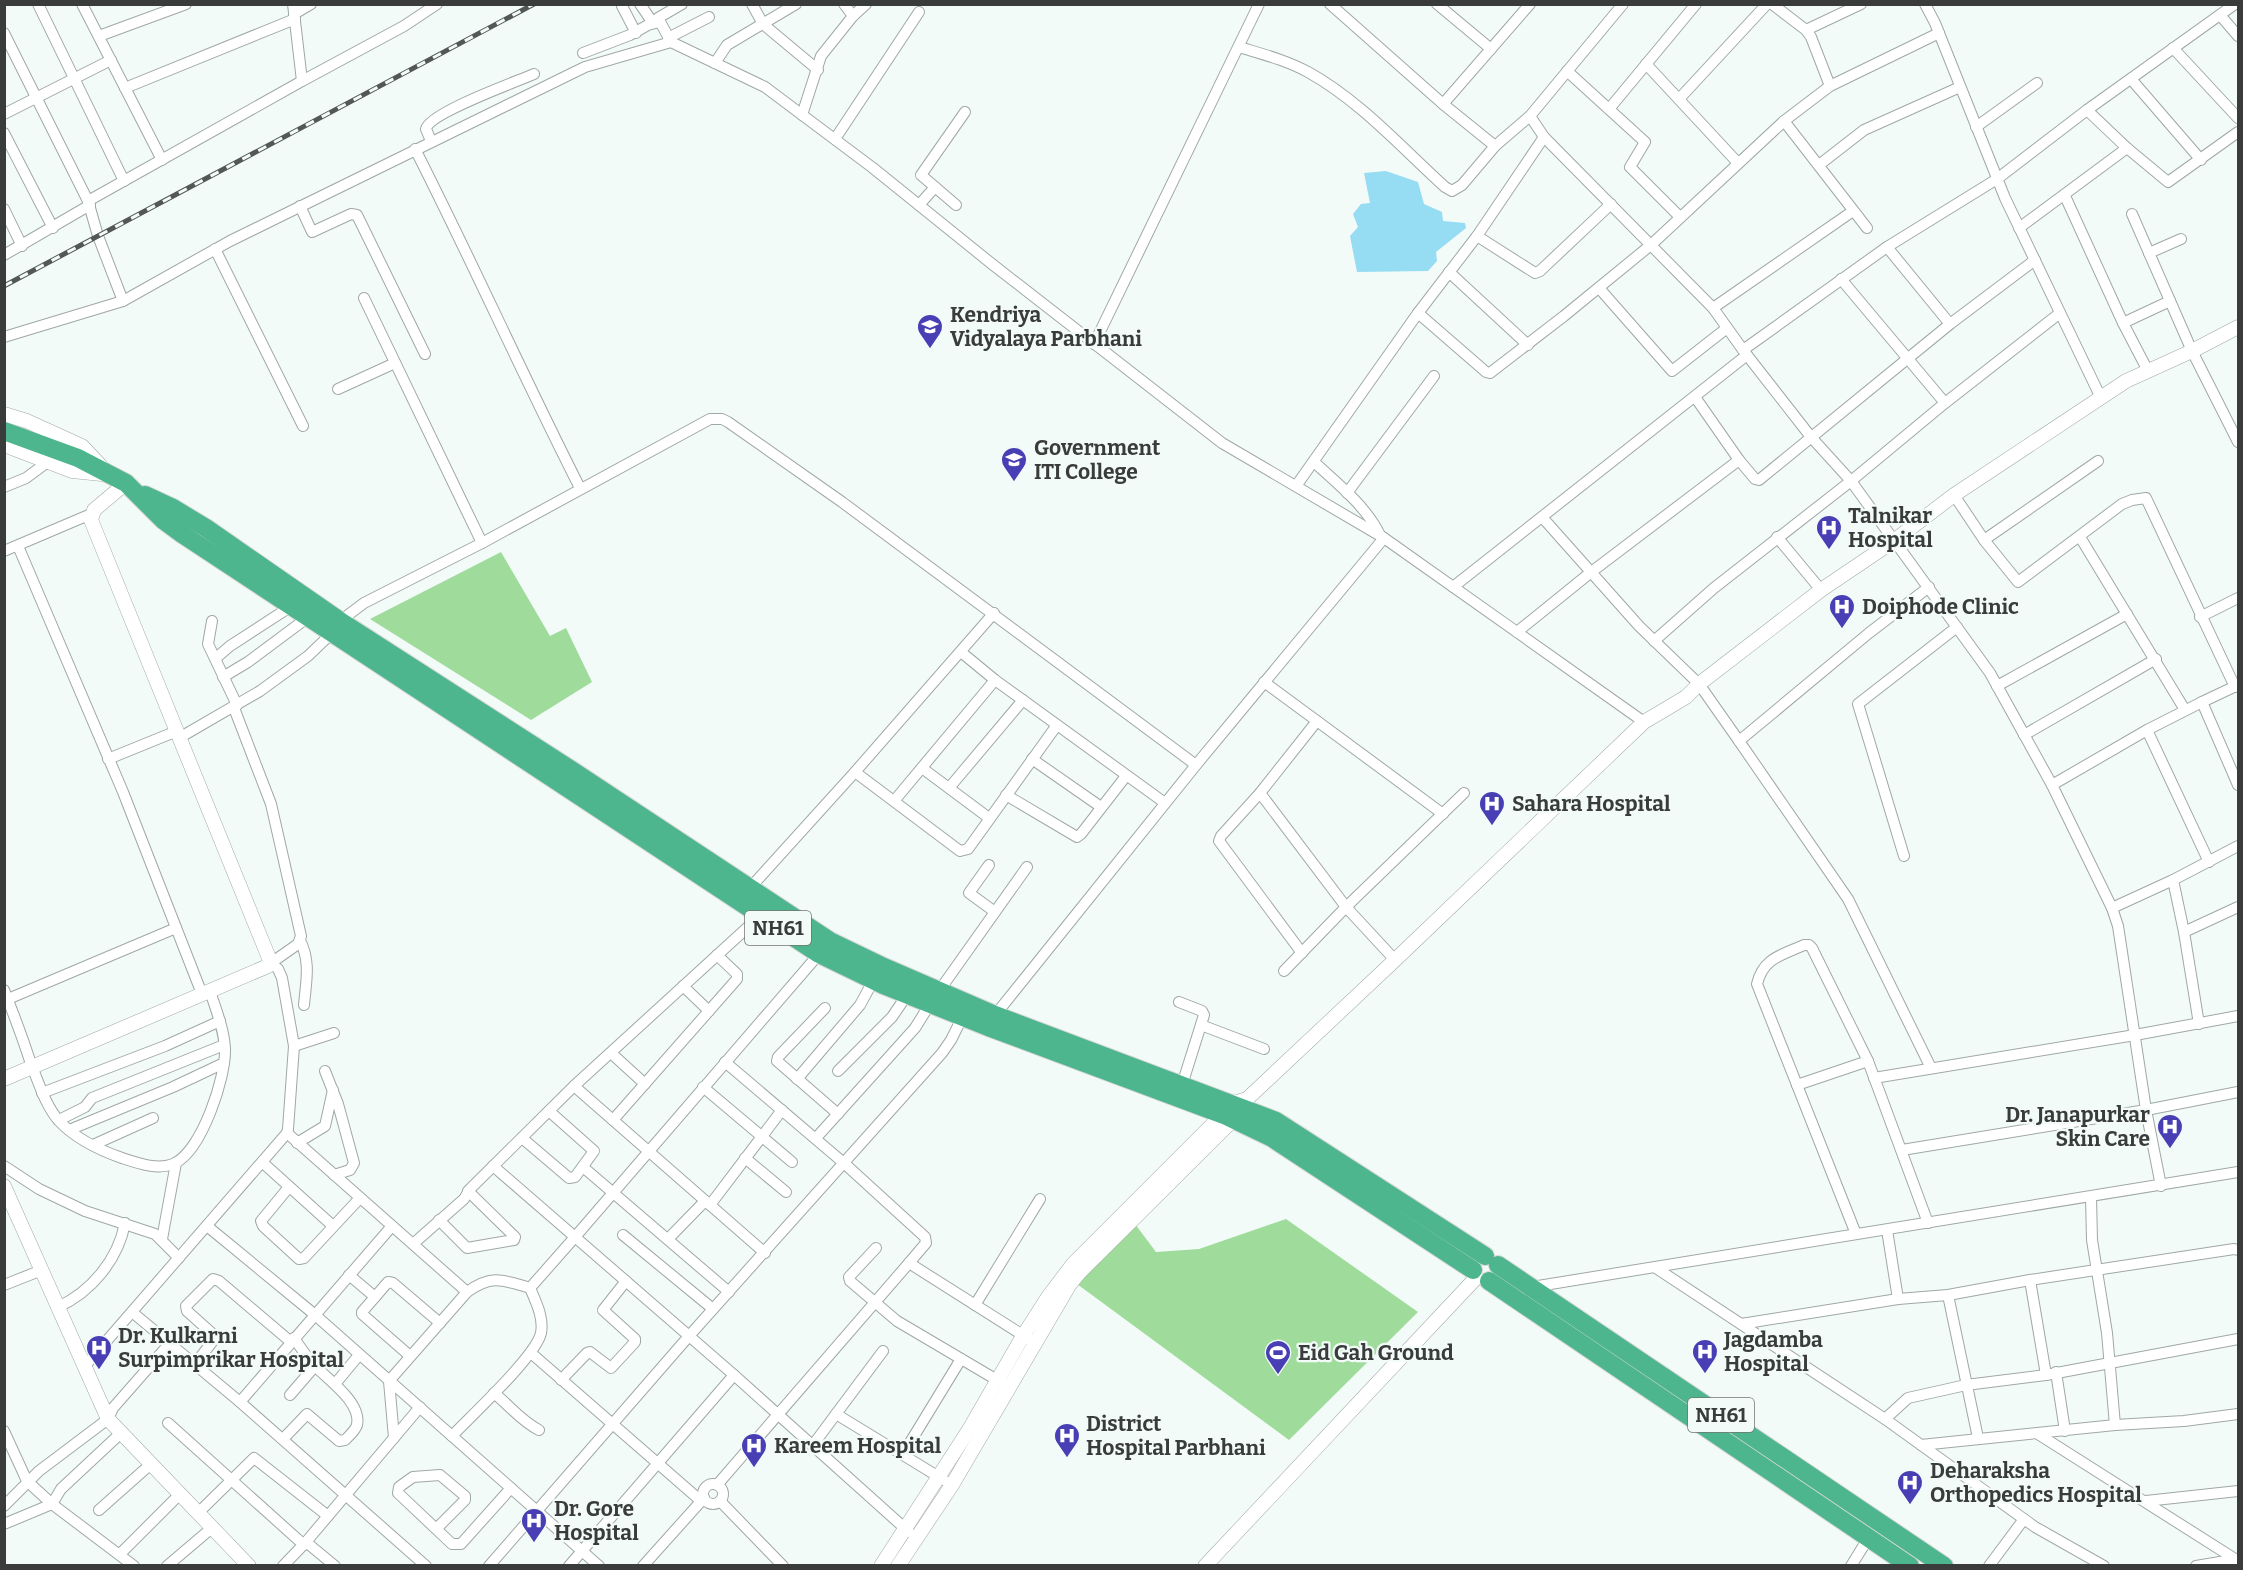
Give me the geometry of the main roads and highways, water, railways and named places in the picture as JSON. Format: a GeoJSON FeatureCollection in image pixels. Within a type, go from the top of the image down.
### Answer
{"type":"FeatureCollection","features":[{"type":"Feature","properties":{"kind":"highway","name":"NH61"},"geometry":{"type":"LineString","coordinates":[[4,430],[78,458],[206,528],[335,627],[755,902],[934,997],[991,1021],[1236,1109],[1276,1121],[1531,1287],[1944,1566]]}},
{"type":"Feature","properties":{"kind":"highway","name":"NH61"},"geometry":{"type":"LineString","coordinates":[[124,483],[163,520],[290,607],[307,618],[335,627]]}},
{"type":"Feature","properties":{"kind":"highway","name":"NH61"},"geometry":{"type":"LineString","coordinates":[[755,902],[819,954],[907,995],[934,997]]}},
{"type":"Feature","properties":{"kind":"highway","name":"NH61"},"geometry":{"type":"LineString","coordinates":[[991,1021],[1182,1085],[1236,1109],[1272,1138],[1910,1565]]}},
{"type":"Feature","properties":{"kind":"highway"},"geometry":{"type":"LineString","coordinates":[[1479,1277],[1498,1274],[1491,1261]]}},
{"type":"Feature","properties":{"kind":"water"},"geometry":{"type":"Polygon","coordinates":[[[1386,171],[1418,182],[1424,204],[1442,212],[1443,221],[1465,223],[1466,228],[1436,252],[1437,261],[1428,271],[1357,272],[1350,236],[1358,227],[1353,214],[1361,204],[1370,203],[1364,173],[1386,171]]]}},
{"type":"Feature","properties":{"kind":"railway"},"geometry":{"type":"LineString","coordinates":[[4,286],[534,4]]}},
{"type":"Feature","properties":{"kind":"place","name":"Kendriya Vidyalaya Parbhani"},"geometry":{"type":"Point","coordinates":[930,350]}},
{"type":"Feature","properties":{"kind":"place","name":"Government ITI College"},"geometry":{"type":"Point","coordinates":[1014,483]}},
{"type":"Feature","properties":{"kind":"place","name":"Talnikar Hospital"},"geometry":{"type":"Point","coordinates":[1829,551]}},
{"type":"Feature","properties":{"kind":"place","name":"Doiphode Clinic"},"geometry":{"type":"Point","coordinates":[1842,630]}},
{"type":"Feature","properties":{"kind":"place","name":"Sahara Hospital"},"geometry":{"type":"Point","coordinates":[1492,827]}},
{"type":"Feature","properties":{"kind":"place","name":"Dr. Janapurkar Skin Care"},"geometry":{"type":"Point","coordinates":[2170,1150]}},
{"type":"Feature","properties":{"kind":"place","name":"Dr. Kulkarni Surpimprikar Hospital"},"geometry":{"type":"Point","coordinates":[99,1371]}},
{"type":"Feature","properties":{"kind":"place","name":"Jagdamba Hospital"},"geometry":{"type":"Point","coordinates":[1705,1375]}},
{"type":"Feature","properties":{"kind":"place","name":"Eid Gah Ground"},"geometry":{"type":"Point","coordinates":[1278,1376]}},
{"type":"Feature","properties":{"kind":"place","name":"District Hospital Parbhani"},"geometry":{"type":"Point","coordinates":[1067,1459]}},
{"type":"Feature","properties":{"kind":"place","name":"Kareem Hospital"},"geometry":{"type":"Point","coordinates":[754,1469]}},
{"type":"Feature","properties":{"kind":"place","name":"Deharaksha Orthopedics Hospital"},"geometry":{"type":"Point","coordinates":[1910,1506]}},
{"type":"Feature","properties":{"kind":"place","name":"Dr. Gore Hospital"},"geometry":{"type":"Point","coordinates":[534,1544]}}]}
